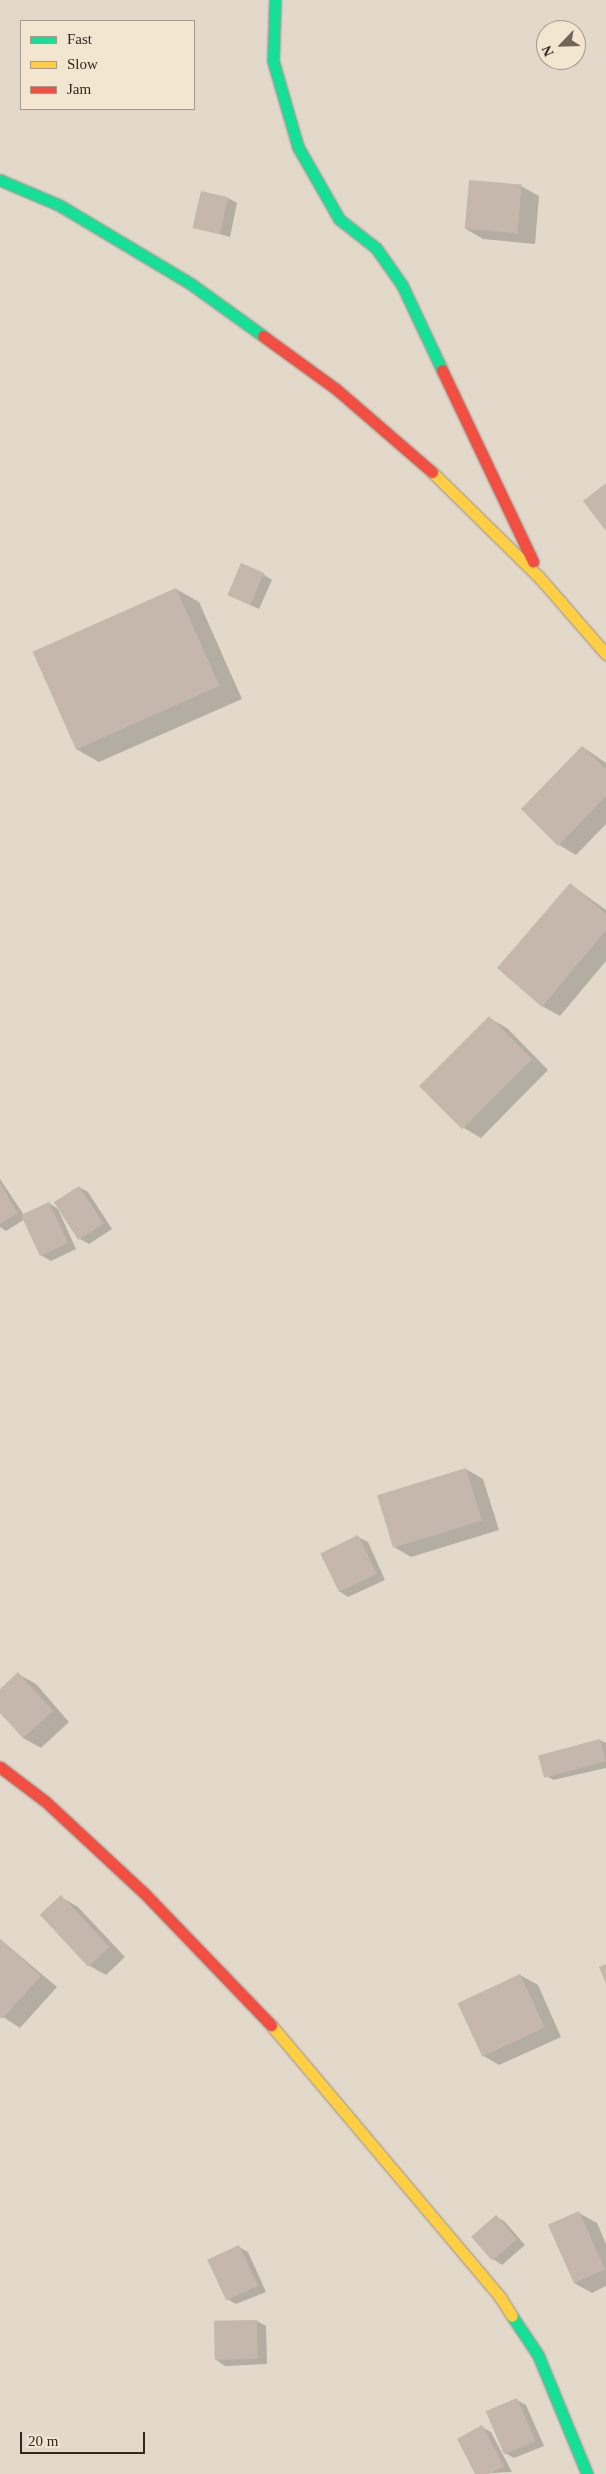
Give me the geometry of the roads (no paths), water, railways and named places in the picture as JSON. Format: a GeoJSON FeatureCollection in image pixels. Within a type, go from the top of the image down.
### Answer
{"type":"FeatureCollection","features":[{"type":"Feature","properties":{"kind":"street"},"geometry":{"type":"LineString","coordinates":[[275,0],[273,61],[298,147],[339,218],[376,248],[402,285],[540,577]]}},
{"type":"Feature","properties":{"kind":"street"},"geometry":{"type":"LineString","coordinates":[[0,180],[59,205],[191,284],[336,389],[442,481],[540,577],[606,654]]}},
{"type":"Feature","properties":{"kind":"street"},"geometry":{"type":"LineString","coordinates":[[0,1767],[45,1801],[145,1894],[276,2030],[494,2290],[538,2354],[587,2474]]}}]}
